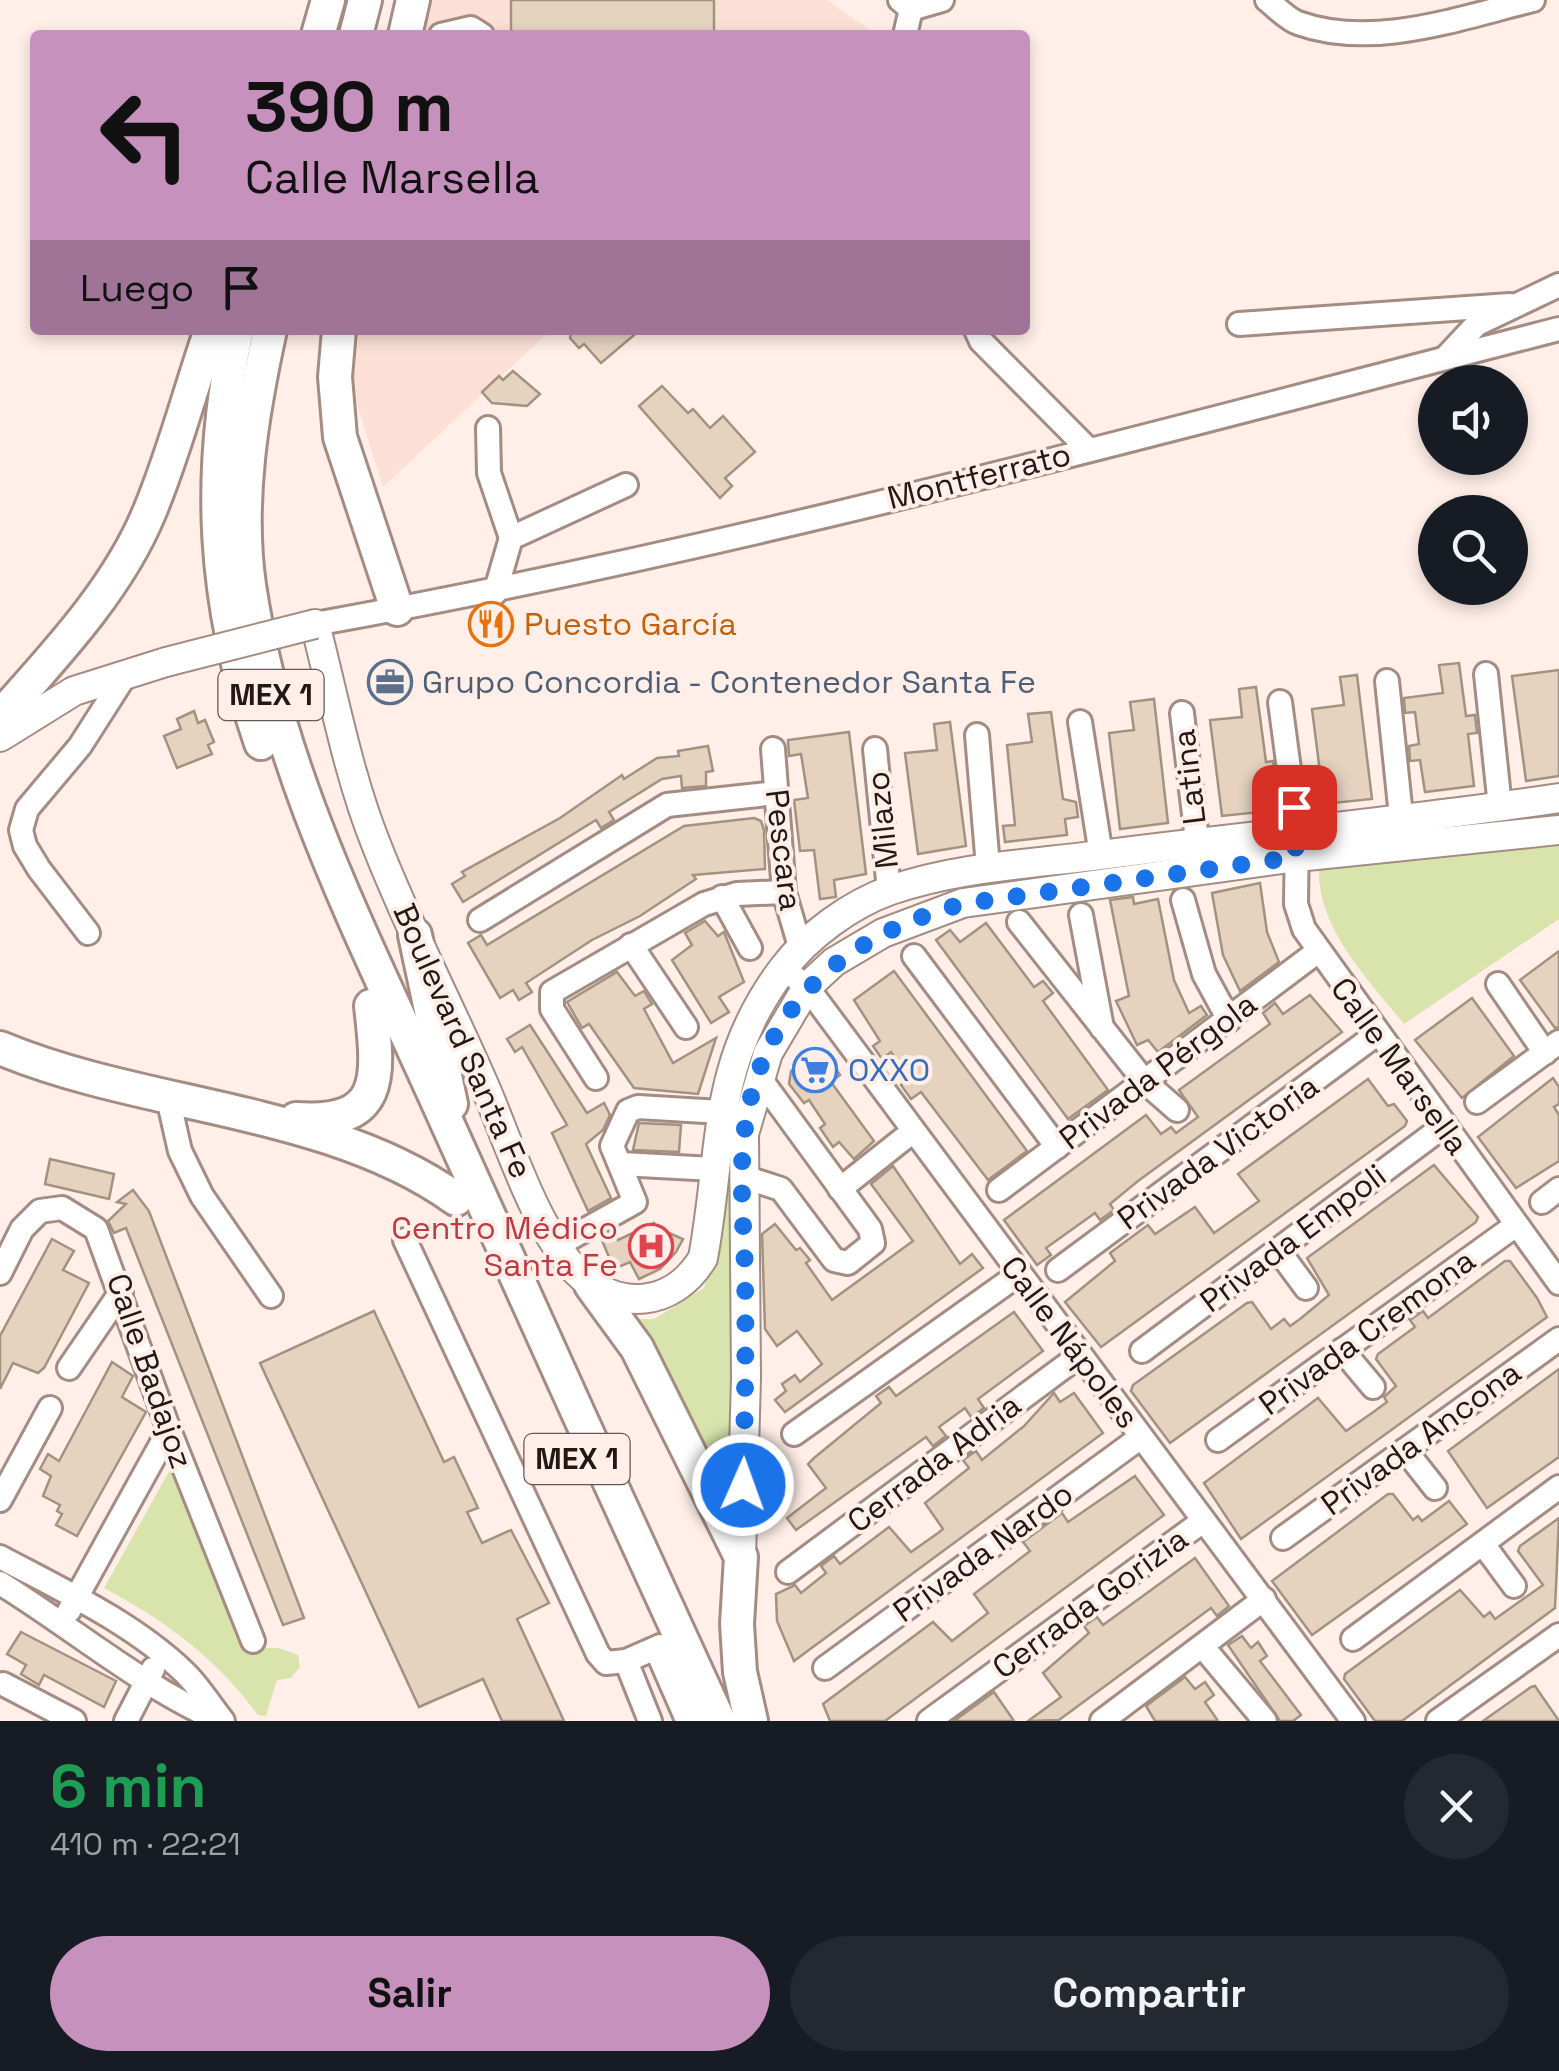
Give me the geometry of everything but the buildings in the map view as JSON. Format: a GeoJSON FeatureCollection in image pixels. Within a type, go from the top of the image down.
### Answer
{"type":"FeatureCollection","features":[{"type":"Feature","properties":{"kind":"highway"},"geometry":{"type":"LineString","coordinates":[[319,30],[328,0]]}},
{"type":"Feature","properties":{"kind":"highway"},"geometry":{"type":"LineString","coordinates":[[357,30],[365,0]]}},
{"type":"Feature","properties":{"kind":"highway"},"geometry":{"type":"LineString","coordinates":[[406,30],[413,0]]}},
{"type":"Feature","properties":{"kind":"highway"},"geometry":{"type":"LineString","coordinates":[[0,718],[108,589],[131,550],[166,469],[209,335]]}},
{"type":"Feature","properties":{"kind":"highway","name":"MEX 1"},"geometry":{"type":"LineString","coordinates":[[236,335],[222,398],[216,465],[222,585],[259,738],[288,818],[456,1199],[693,1721]]}},
{"type":"Feature","properties":{"kind":"highway","name":"MEX 1"},"geometry":{"type":"LineString","coordinates":[[269,335],[247,471],[245,538],[267,680],[280,733],[317,831],[718,1721]]}},
{"type":"Feature","properties":{"kind":"highway"},"geometry":{"type":"LineString","coordinates":[[339,335],[335,377],[340,437],[396,610]]}},
{"type":"Feature","properties":{"kind":"highway"},"geometry":{"type":"LineString","coordinates":[[415,935],[460,1152]]}},
{"type":"Feature","properties":{"kind":"highway"},"geometry":{"type":"LineString","coordinates":[[256,1118],[326,1122],[343,1118],[369,1098],[376,1068],[372,1006]]}},
{"type":"Feature","properties":{"kind":"highway"},"geometry":{"type":"LineString","coordinates":[[0,1048],[74,1076],[256,1118],[390,1162],[456,1199]]}},
{"type":"Feature","properties":{"kind":"highway"},"geometry":{"type":"LineString","coordinates":[[591,1285],[637,1348],[741,1557],[737,1624],[740,1672],[751,1721]]}},
{"type":"Feature","properties":{"kind":"main road"},"geometry":{"type":"LineString","coordinates":[[0,737],[74,691],[166,662],[315,624]]}},
{"type":"Feature","properties":{"kind":"main road","name":"Boulevard Santa Fe"},"geometry":{"type":"LineString","coordinates":[[315,624],[374,841],[558,1245],[591,1285]]}},
{"type":"Feature","properties":{"kind":"main road"},"geometry":{"type":"LineString","coordinates":[[591,1285],[640,1300],[667,1294],[689,1281],[703,1258],[713,1205],[714,1160],[726,1079],[744,1035],[792,959],[838,917],[890,890],[988,867],[1559,798]]}},
{"type":"Feature","properties":{"kind":"main road"},"geometry":{"type":"LineString","coordinates":[[741,1557],[746,1378],[744,1134],[758,1077],[807,987],[861,944],[920,916],[962,904],[1296,857],[1559,830]]}},
{"type":"Feature","properties":{"kind":"street"},"geometry":{"type":"LineString","coordinates":[[905,30],[906,5],[942,0]]}},
{"type":"Feature","properties":{"kind":"street"},"geometry":{"type":"LineString","coordinates":[[1267,0],[1295,22],[1356,35],[1434,24],[1533,0]]}},
{"type":"Feature","properties":{"kind":"street"},"geometry":{"type":"LineString","coordinates":[[1445,358],[1476,324],[1510,305],[1559,286]]}},
{"type":"Feature","properties":{"kind":"street"},"geometry":{"type":"LineString","coordinates":[[1238,324],[1510,305]]}},
{"type":"Feature","properties":{"kind":"street","name":"Montferrato"},"geometry":{"type":"LineString","coordinates":[[315,624],[495,593],[1089,450],[1559,328]]}},
{"type":"Feature","properties":{"kind":"street"},"geometry":{"type":"LineString","coordinates":[[978,335],[1089,450]]}},
{"type":"Feature","properties":{"kind":"street"},"geometry":{"type":"LineString","coordinates":[[488,428],[489,472],[510,538],[495,593]]}},
{"type":"Feature","properties":{"kind":"street"},"geometry":{"type":"LineString","coordinates":[[510,538],[626,486]]}},
{"type":"Feature","properties":{"kind":"street"},"geometry":{"type":"LineString","coordinates":[[88,933],[39,870],[21,830],[27,809],[80,746],[126,674]]}},
{"type":"Feature","properties":{"kind":"street"},"geometry":{"type":"LineString","coordinates":[[1486,674],[1500,807]]}},
{"type":"Feature","properties":{"kind":"street"},"geometry":{"type":"LineString","coordinates":[[1387,682],[1401,816]]}},
{"type":"Feature","properties":{"kind":"street","name":"Calle Marsella"},"geometry":{"type":"LineString","coordinates":[[1280,702],[1298,829],[1298,917],[1317,952],[1559,1283]]}},
{"type":"Feature","properties":{"kind":"street","name":"Latina"},"geometry":{"type":"LineString","coordinates":[[1182,713],[1196,840]]}},
{"type":"Feature","properties":{"kind":"street"},"geometry":{"type":"LineString","coordinates":[[1080,722],[1101,855]]}},
{"type":"Feature","properties":{"kind":"street"},"geometry":{"type":"LineString","coordinates":[[976,736],[988,867]]}},
{"type":"Feature","properties":{"kind":"street","name":"Pescara"},"geometry":{"type":"LineString","coordinates":[[773,749],[792,959]]}},
{"type":"Feature","properties":{"kind":"street","name":"Milazo"},"geometry":{"type":"LineString","coordinates":[[875,749],[890,890]]}},
{"type":"Feature","properties":{"kind":"street"},"geometry":{"type":"LineString","coordinates":[[480,920],[667,805],[776,792]]}},
{"type":"Feature","properties":{"kind":"street"},"geometry":{"type":"LineString","coordinates":[[596,1078],[549,997],[631,945],[722,897],[784,892]]}},
{"type":"Feature","properties":{"kind":"street"},"geometry":{"type":"LineString","coordinates":[[722,897],[750,948]]}},
{"type":"Feature","properties":{"kind":"street"},"geometry":{"type":"LineString","coordinates":[[1184,900],[1204,974],[1230,1020]]}},
{"type":"Feature","properties":{"kind":"street"},"geometry":{"type":"LineString","coordinates":[[1081,915],[1102,1028]]}},
{"type":"Feature","properties":{"kind":"street"},"geometry":{"type":"LineString","coordinates":[[1018,922],[1145,1082],[1177,1110]]}},
{"type":"Feature","properties":{"kind":"street"},"geometry":{"type":"LineString","coordinates":[[631,945],[686,1027]]}},
{"type":"Feature","properties":{"kind":"street","name":"Privada Pérgola"},"geometry":{"type":"LineString","coordinates":[[999,1190],[1317,952]]}},
{"type":"Feature","properties":{"kind":"street"},"geometry":{"type":"LineString","coordinates":[[914,956],[1057,1147]]}},
{"type":"Feature","properties":{"kind":"street","name":"Calle Nápoles"},"geometry":{"type":"LineString","coordinates":[[792,959],[807,987],[912,1132],[1353,1721]]}},
{"type":"Feature","properties":{"kind":"street"},"geometry":{"type":"LineString","coordinates":[[1476,1102],[1552,1048],[1498,984]]}},
{"type":"Feature","properties":{"kind":"street","name":"Privada Victoria"},"geometry":{"type":"LineString","coordinates":[[1058,1270],[1377,1034]]}},
{"type":"Feature","properties":{"kind":"street"},"geometry":{"type":"LineString","coordinates":[[620,1164],[714,1160],[743,1168],[782,1189],[834,1260],[848,1262],[872,1243],[873,1235],[758,1077]]}},
{"type":"Feature","properties":{"kind":"street"},"geometry":{"type":"LineString","coordinates":[[168,1098],[180,1150],[202,1196],[271,1296]]}},
{"type":"Feature","properties":{"kind":"street"},"geometry":{"type":"LineString","coordinates":[[558,1245],[632,1207],[634,1192],[612,1142],[631,1108],[720,1112]]}},
{"type":"Feature","properties":{"kind":"street","name":"Privada Empoli"},"geometry":{"type":"LineString","coordinates":[[1142,1351],[1444,1126]]}},
{"type":"Feature","properties":{"kind":"street"},"geometry":{"type":"LineString","coordinates":[[840,1189],[912,1132]]}},
{"type":"Feature","properties":{"kind":"street","name":"Calle Badajoz"},"geometry":{"type":"LineString","coordinates":[[0,1273],[30,1218],[50,1208],[62,1208],[96,1229],[169,1430],[253,1642]]}},
{"type":"Feature","properties":{"kind":"street","name":"Privada Cremona"},"geometry":{"type":"LineString","coordinates":[[1218,1440],[1516,1225]]}},
{"type":"Feature","properties":{"kind":"street"},"geometry":{"type":"LineString","coordinates":[[405,1240],[598,1654],[606,1663],[626,1662],[660,1646]]}},
{"type":"Feature","properties":{"kind":"street"},"geometry":{"type":"LineString","coordinates":[[1278,1250],[1306,1288]]}},
{"type":"Feature","properties":{"kind":"street"},"geometry":{"type":"LineString","coordinates":[[794,1434],[1019,1274]]}},
{"type":"Feature","properties":{"kind":"street"},"geometry":{"type":"LineString","coordinates":[[70,1368],[122,1292]]}},
{"type":"Feature","properties":{"kind":"street","name":"Privada Ancona"},"geometry":{"type":"LineString","coordinates":[[1283,1538],[1559,1339]]}},
{"type":"Feature","properties":{"kind":"street"},"geometry":{"type":"LineString","coordinates":[[1342,1350],[1373,1387]]}},
{"type":"Feature","properties":{"kind":"street","name":"Cerrada Adria"},"geometry":{"type":"LineString","coordinates":[[788,1572],[1080,1355]]}},
{"type":"Feature","properties":{"kind":"street"},"geometry":{"type":"LineString","coordinates":[[0,1500],[50,1408]]}},
{"type":"Feature","properties":{"kind":"street"},"geometry":{"type":"LineString","coordinates":[[62,1622],[169,1430]]}},
{"type":"Feature","properties":{"kind":"street","name":"Privada Nardo"},"geometry":{"type":"LineString","coordinates":[[826,1668],[1141,1437]]}},
{"type":"Feature","properties":{"kind":"street"},"geometry":{"type":"LineString","coordinates":[[1406,1450],[1435,1488]]}},
{"type":"Feature","properties":{"kind":"street"},"geometry":{"type":"LineString","coordinates":[[1352,1639],[1559,1487]]}},
{"type":"Feature","properties":{"kind":"street","name":"Cerrada Gorizia"},"geometry":{"type":"LineString","coordinates":[[929,1721],[1203,1521]]}},
{"type":"Feature","properties":{"kind":"street"},"geometry":{"type":"LineString","coordinates":[[1483,1544],[1514,1586]]}},
{"type":"Feature","properties":{"kind":"street"},"geometry":{"type":"LineString","coordinates":[[0,1557],[76,1598],[164,1655],[188,1675],[221,1721]]}},
{"type":"Feature","properties":{"kind":"street"},"geometry":{"type":"LineString","coordinates":[[0,1583],[146,1678],[170,1699],[221,1721]]}},
{"type":"Feature","properties":{"kind":"street"},"geometry":{"type":"LineString","coordinates":[[1102,1721],[1127,1714],[1264,1599]]}},
{"type":"Feature","properties":{"kind":"street"},"geometry":{"type":"LineString","coordinates":[[1438,1721],[1557,1641]]}},
{"type":"Feature","properties":{"kind":"street"},"geometry":{"type":"LineString","coordinates":[[1203,1647],[1266,1721]]}},
{"type":"Feature","properties":{"kind":"street"},"geometry":{"type":"LineString","coordinates":[[126,1721],[146,1678],[164,1655]]}},
{"type":"Feature","properties":{"kind":"street"},"geometry":{"type":"LineString","coordinates":[[626,1662],[650,1721]]}},
{"type":"Feature","properties":{"kind":"street"},"geometry":{"type":"LineString","coordinates":[[158,1721],[188,1675]]}},
{"type":"Feature","properties":{"kind":"street"},"geometry":{"type":"LineString","coordinates":[[3,1684],[74,1721]]}},
{"type":"Feature","properties":{"kind":"shaded area"},"geometry":{"type":"Polygon","coordinates":[[[433,0],[827,0],[870,30],[425,30],[433,0]]]}},
{"type":"Feature","properties":{"kind":"shaded area"},"geometry":{"type":"Polygon","coordinates":[[[357,335],[546,335],[383,487],[353,392],[357,335]]]}},
{"type":"Feature","properties":{"kind":"green space"},"geometry":{"type":"Polygon","coordinates":[[[1559,835],[1559,919],[1404,1024],[1346,950],[1325,909],[1319,864],[1559,835]]]}},
{"type":"Feature","properties":{"kind":"green space"},"geometry":{"type":"Polygon","coordinates":[[[732,1179],[731,1520],[630,1319],[654,1319],[704,1288],[715,1252],[725,1182],[732,1179]]]}},
{"type":"Feature","properties":{"kind":"green space"},"geometry":{"type":"Polygon","coordinates":[[[176,1459],[256,1648],[279,1648],[298,1655],[300,1667],[291,1678],[277,1680],[266,1716],[258,1715],[225,1676],[188,1642],[104,1588],[176,1459]]]}},
{"type":"Feature","properties":{"kind":"place","name":"Puesto García"},"geometry":{"type":"Point","coordinates":[491,624]}},
{"type":"Feature","properties":{"kind":"place","name":"Grupo Concordia - Contenedor Santa Fe"},"geometry":{"type":"Point","coordinates":[390,682]}},
{"type":"Feature","properties":{"kind":"place","name":"OXXO"},"geometry":{"type":"Point","coordinates":[815,1070]}},
{"type":"Feature","properties":{"kind":"place","name":"Centro Médico Santa Fe"},"geometry":{"type":"Point","coordinates":[651,1246]}},
{"type":"Feature","properties":{"kind":"route"},"geometry":{"type":"LineString","coordinates":[[743,1485],[744,1134],[768,1053],[807,987],[834,962],[883,932],[962,904],[1296,857],[1298,829],[1294,807]]}}]}
